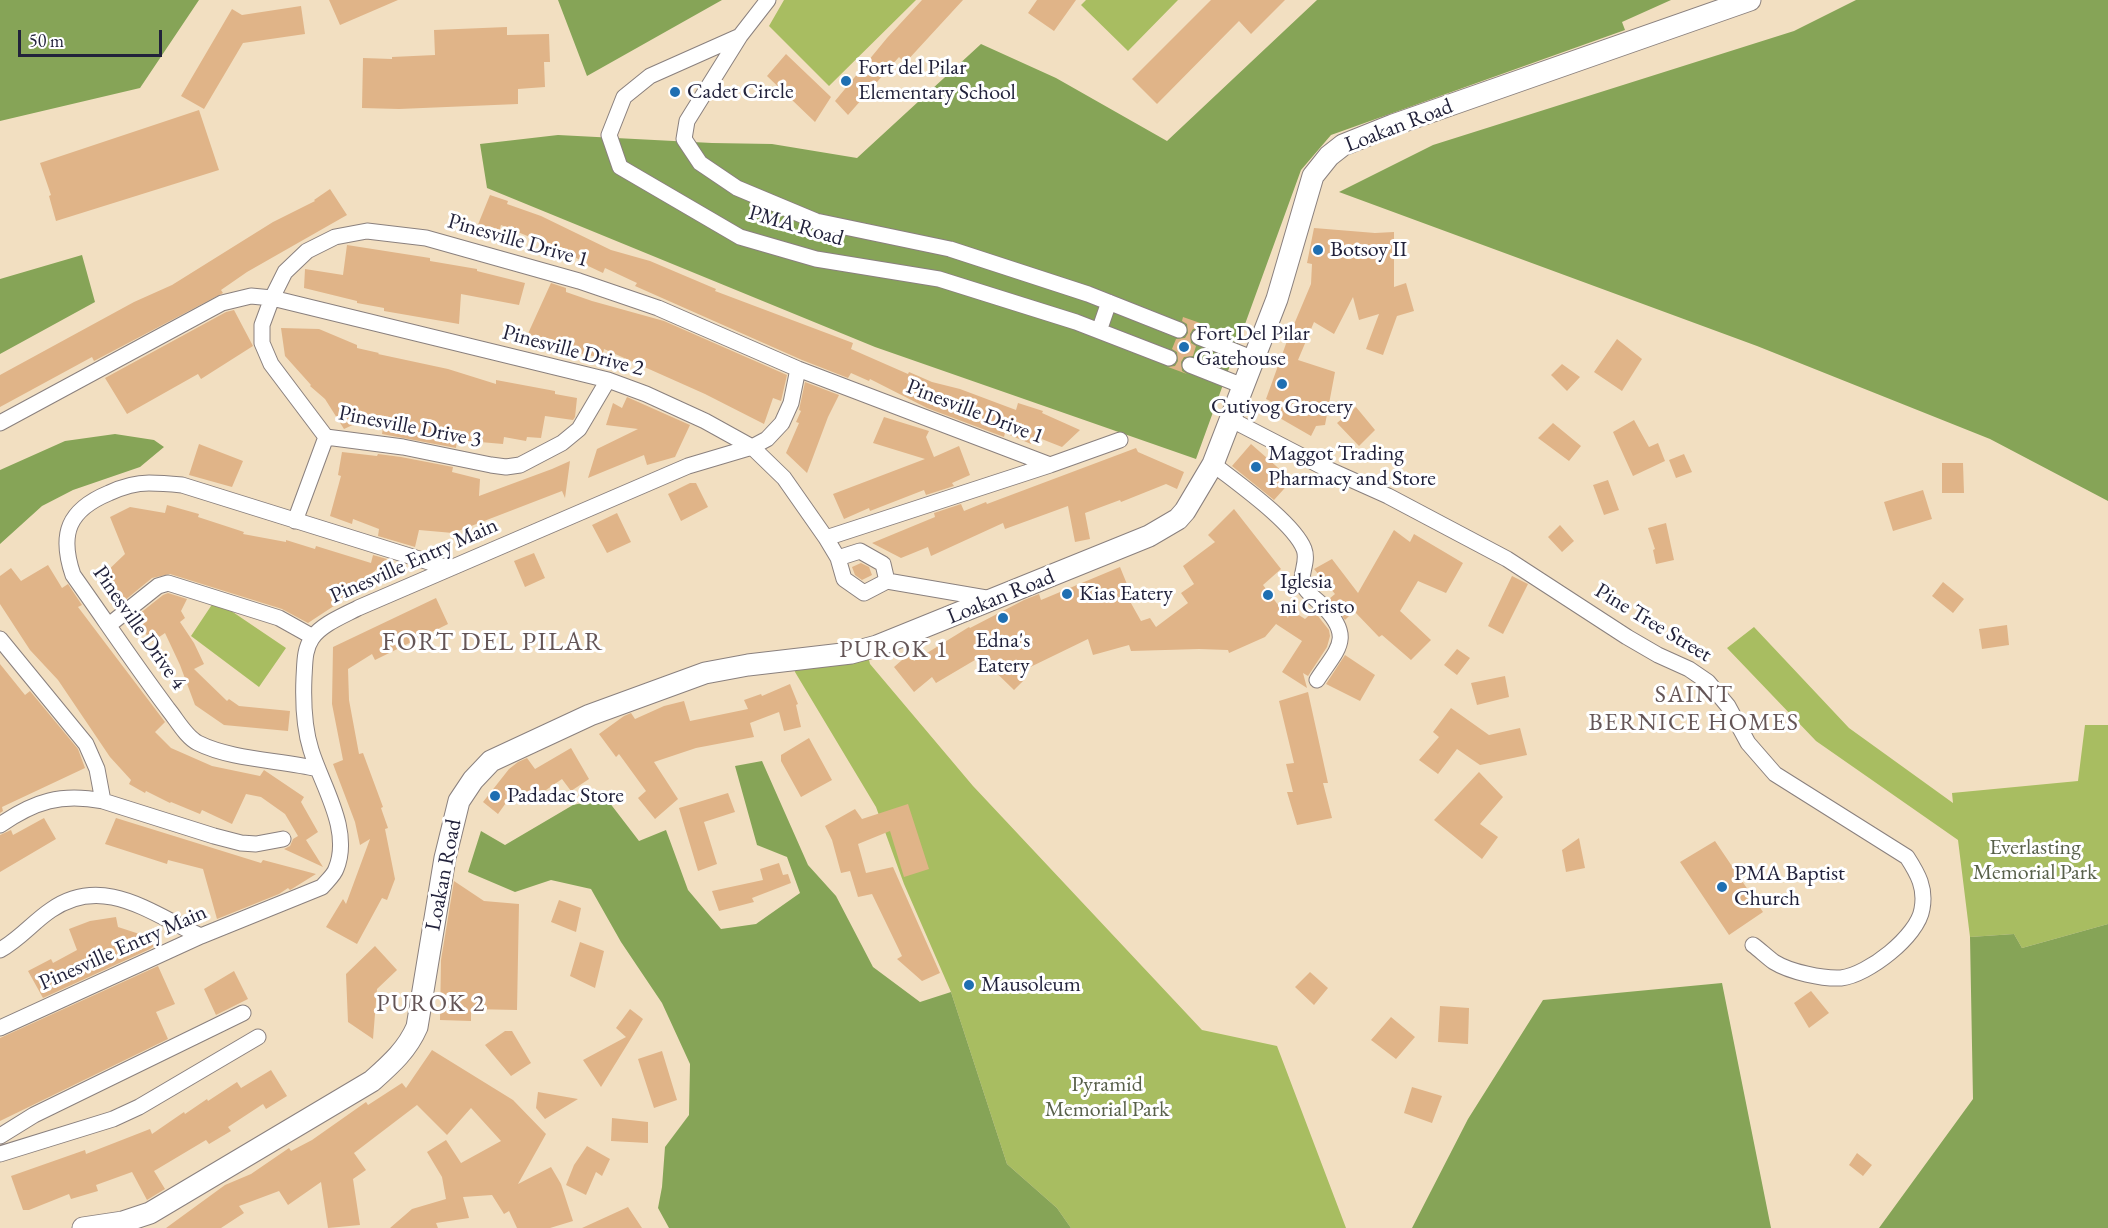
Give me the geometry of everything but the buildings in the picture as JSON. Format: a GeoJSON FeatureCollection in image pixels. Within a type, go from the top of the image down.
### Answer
{"type":"FeatureCollection","features":[{"type":"Feature","properties":{"kind":"main road","name":"Loakan Road"},"geometry":{"type":"LineString","coordinates":[[82,1228],[123,1222],[150,1213],[372,1081],[395,1061],[410,1043],[417,1027],[445,858],[459,801],[473,780],[491,761],[590,715],[705,672],[851,653],[868,648],[1149,536],[1178,519],[1213,464],[1277,299],[1313,176],[1329,156],[1343,145],[1393,125],[1725,5],[1750,0]]}},
{"type":"Feature","properties":{"kind":"street","name":"PMA Road"},"geometry":{"type":"LineString","coordinates":[[768,0],[740,36],[687,121],[684,139],[700,163],[737,188],[816,221],[950,249],[1109,302],[1179,330]]}},
{"type":"Feature","properties":{"kind":"street","name":"PMA Road"},"geometry":{"type":"LineString","coordinates":[[740,36],[650,76],[624,97],[609,135],[620,167],[740,237],[816,259],[939,279],[1099,331],[1169,358]]}},
{"type":"Feature","properties":{"kind":"street","name":"Pinesville Drive 1"},"geometry":{"type":"LineString","coordinates":[[272,298],[285,272],[308,251],[335,237],[367,231],[426,238],[579,281],[658,308],[798,369],[1050,465]]}},
{"type":"Feature","properties":{"kind":"street"},"geometry":{"type":"LineString","coordinates":[[0,423],[222,303],[251,296],[272,298]]}},
{"type":"Feature","properties":{"kind":"street","name":"Pinesville Drive 2"},"geometry":{"type":"LineString","coordinates":[[272,298],[608,380],[646,394],[705,421],[752,447],[784,478],[838,558]]}},
{"type":"Feature","properties":{"kind":"street","name":"Pinesville Drive 3"},"geometry":{"type":"LineString","coordinates":[[272,298],[262,325],[262,343],[276,370],[326,436],[403,447],[491,465],[506,467],[520,465],[562,443],[579,429],[608,380]]}},
{"type":"Feature","properties":{"kind":"street"},"geometry":{"type":"LineString","coordinates":[[1099,331],[1109,302]]}},
{"type":"Feature","properties":{"kind":"street"},"geometry":{"type":"LineString","coordinates":[[1199,337],[1254,359]]}},
{"type":"Feature","properties":{"kind":"street"},"geometry":{"type":"LineString","coordinates":[[1190,365],[1244,386]]}},
{"type":"Feature","properties":{"kind":"street","name":"Pinesville Entry Main"},"geometry":{"type":"LineString","coordinates":[[0,1028],[201,936],[322,887],[336,870],[340,854],[340,837],[335,816],[310,748],[303,695],[306,650],[321,628],[358,608],[448,568],[688,465],[752,447],[767,439],[782,423],[791,403],[798,369]]}},
{"type":"Feature","properties":{"kind":"street","name":"Pine Tree Street"},"geometry":{"type":"LineString","coordinates":[[1230,419],[1321,466],[1388,496],[1507,559],[1658,655],[1689,669],[1708,682],[1728,706],[1748,743],[1775,774],[1907,857],[1921,878],[1922,910],[1905,940],[1873,966],[1842,978],[1811,975],[1776,963],[1753,945]]}},
{"type":"Feature","properties":{"kind":"street"},"geometry":{"type":"LineString","coordinates":[[295,521],[326,436]]}},
{"type":"Feature","properties":{"kind":"street"},"geometry":{"type":"LineString","coordinates":[[826,538],[1120,440]]}},
{"type":"Feature","properties":{"kind":"street"},"geometry":{"type":"LineString","coordinates":[[1213,464],[1267,506],[1303,546],[1306,555],[1302,579],[1304,586],[1328,611],[1341,633],[1341,644],[1317,680]]}},
{"type":"Feature","properties":{"kind":"street","name":"Pinesville Drive 4"},"geometry":{"type":"LineString","coordinates":[[318,769],[237,755],[197,743],[188,734],[73,575],[67,558],[66,542],[68,528],[78,510],[96,498],[127,485],[149,483],[182,485],[448,568]]}},
{"type":"Feature","properties":{"kind":"street"},"geometry":{"type":"LineString","coordinates":[[887,581],[883,564],[860,551],[838,558],[844,579],[864,593],[887,581],[995,599]]}},
{"type":"Feature","properties":{"kind":"street"},"geometry":{"type":"LineString","coordinates":[[109,626],[158,586],[168,584],[279,618],[313,637]]}},
{"type":"Feature","properties":{"kind":"street"},"geometry":{"type":"LineString","coordinates":[[0,639],[86,744],[97,769],[103,801]]}},
{"type":"Feature","properties":{"kind":"street"},"geometry":{"type":"LineString","coordinates":[[0,825],[26,810],[54,799],[74,796],[103,801],[241,843],[256,844],[283,839]]}},
{"type":"Feature","properties":{"kind":"street"},"geometry":{"type":"LineString","coordinates":[[0,950],[19,938],[51,909],[83,897],[123,898],[142,905],[201,936]]}},
{"type":"Feature","properties":{"kind":"street"},"geometry":{"type":"LineString","coordinates":[[0,1136],[34,1115],[243,1013]]}},
{"type":"Feature","properties":{"kind":"street"},"geometry":{"type":"LineString","coordinates":[[0,1154],[113,1119],[139,1107],[258,1037]]}},
{"type":"Feature","properties":{"kind":"green space"},"geometry":{"type":"Polygon","coordinates":[[[0,0],[199,0],[140,88],[0,121],[0,0]]]}},
{"type":"Feature","properties":{"kind":"green space"},"geometry":{"type":"Polygon","coordinates":[[[558,0],[722,0],[587,76],[558,0]]]}},
{"type":"Feature","properties":{"kind":"green space"},"geometry":{"type":"Polygon","coordinates":[[[784,0],[916,0],[829,86],[769,26],[784,0]]]}},
{"type":"Feature","properties":{"kind":"green space"},"geometry":{"type":"Polygon","coordinates":[[[1086,0],[1178,0],[1128,51],[1081,5],[1086,0]]]}},
{"type":"Feature","properties":{"kind":"green space"},"geometry":{"type":"Polygon","coordinates":[[[1317,0],[1671,0],[1622,22],[1625,30],[1331,135],[1301,170],[1196,459],[875,347],[487,188],[480,144],[558,135],[772,144],[857,158],[981,44],[1056,78],[1167,141],[1317,0]]]}},
{"type":"Feature","properties":{"kind":"green space"},"geometry":{"type":"Polygon","coordinates":[[[1856,0],[2108,0],[2108,501],[1990,439],[1757,346],[1339,192],[1433,145],[1794,31],[1856,0]]]}},
{"type":"Feature","properties":{"kind":"green space"},"geometry":{"type":"Polygon","coordinates":[[[82,255],[95,302],[0,354],[0,279],[82,255]]]}},
{"type":"Feature","properties":{"kind":"green space"},"geometry":{"type":"Polygon","coordinates":[[[115,434],[154,440],[164,447],[140,467],[73,490],[42,506],[0,544],[0,470],[65,441],[115,434]]]}},
{"type":"Feature","properties":{"kind":"green space"},"geometry":{"type":"Polygon","coordinates":[[[215,600],[286,648],[259,687],[191,636],[215,600]]]}},
{"type":"Feature","properties":{"kind":"green space","name":"Everlasting Memorial Park"},"geometry":{"type":"Polygon","coordinates":[[[1754,627],[1849,728],[1953,803],[1952,793],[2078,781],[2085,725],[2108,725],[2108,924],[2022,948],[2014,934],[1970,937],[1958,840],[1816,741],[1727,648],[1754,627]]]}},
{"type":"Feature","properties":{"kind":"green space","name":"Pyramid Memorial Park"},"geometry":{"type":"Polygon","coordinates":[[[868,656],[870,664],[973,786],[1202,1030],[1277,1046],[1346,1228],[1071,1228],[1057,1208],[1007,1164],[951,992],[904,884],[876,807],[795,672],[794,666],[868,656]]]}},
{"type":"Feature","properties":{"kind":"green space"},"geometry":{"type":"Polygon","coordinates":[[[762,761],[808,865],[836,896],[873,967],[920,1002],[951,992],[1007,1164],[1057,1208],[1071,1228],[669,1228],[658,1208],[665,1147],[689,1115],[690,1064],[662,1003],[621,942],[591,889],[551,880],[515,892],[468,872],[481,831],[505,845],[573,805],[606,798],[639,841],[666,830],[688,890],[721,929],[756,924],[800,893],[787,857],[757,845],[735,766],[762,761]]]}},
{"type":"Feature","properties":{"kind":"green space"},"geometry":{"type":"Polygon","coordinates":[[[2108,924],[2108,1228],[1879,1228],[1973,1099],[1970,937],[2014,934],[2022,948],[2108,924]]]}},
{"type":"Feature","properties":{"kind":"green space"},"geometry":{"type":"Polygon","coordinates":[[[1722,983],[1771,1228],[1412,1228],[1468,1119],[1543,1000],[1722,983]]]}},
{"type":"Feature","properties":{"kind":"place","name":"Fort del Pilar Elementary School"},"geometry":{"type":"Point","coordinates":[846,81]}},
{"type":"Feature","properties":{"kind":"place","name":"Cadet Circle"},"geometry":{"type":"Point","coordinates":[675,92]}},
{"type":"Feature","properties":{"kind":"place","name":"Botsoy II"},"geometry":{"type":"Point","coordinates":[1318,250]}},
{"type":"Feature","properties":{"kind":"place","name":"Fort Del Pilar Gatehouse"},"geometry":{"type":"Point","coordinates":[1184,347]}},
{"type":"Feature","properties":{"kind":"place","name":"Cutiyog Grocery"},"geometry":{"type":"Point","coordinates":[1282,384]}},
{"type":"Feature","properties":{"kind":"place","name":"Maggot Trading Pharmacy and Store"},"geometry":{"type":"Point","coordinates":[1256,467]}},
{"type":"Feature","properties":{"kind":"place","name":"Kias Eatery"},"geometry":{"type":"Point","coordinates":[1067,594]}},
{"type":"Feature","properties":{"kind":"place","name":"Iglesia ni Cristo"},"geometry":{"type":"Point","coordinates":[1268,595]}},
{"type":"Feature","properties":{"kind":"place","name":"Edna's Eatery"},"geometry":{"type":"Point","coordinates":[1003,618]}},
{"type":"Feature","properties":{"kind":"place","name":"Padadac Store"},"geometry":{"type":"Point","coordinates":[495,796]}},
{"type":"Feature","properties":{"kind":"place","name":"PMA Baptist Church"},"geometry":{"type":"Point","coordinates":[1722,887]}},
{"type":"Feature","properties":{"kind":"place","name":"Mausoleum"},"geometry":{"type":"Point","coordinates":[969,985]}},
{"type":"Feature","properties":{"kind":"district","name":"FORT DEL PILAR"},"geometry":{"type":"Point","coordinates":[493,643]}},
{"type":"Feature","properties":{"kind":"district","name":"PUROK 1"},"geometry":{"type":"Point","coordinates":[894,650]}},
{"type":"Feature","properties":{"kind":"district","name":"SAINT BERNICE HOMES"},"geometry":{"type":"Point","coordinates":[1694,709]}},
{"type":"Feature","properties":{"kind":"district","name":"PUROK 2"},"geometry":{"type":"Point","coordinates":[431,1004]}}]}
